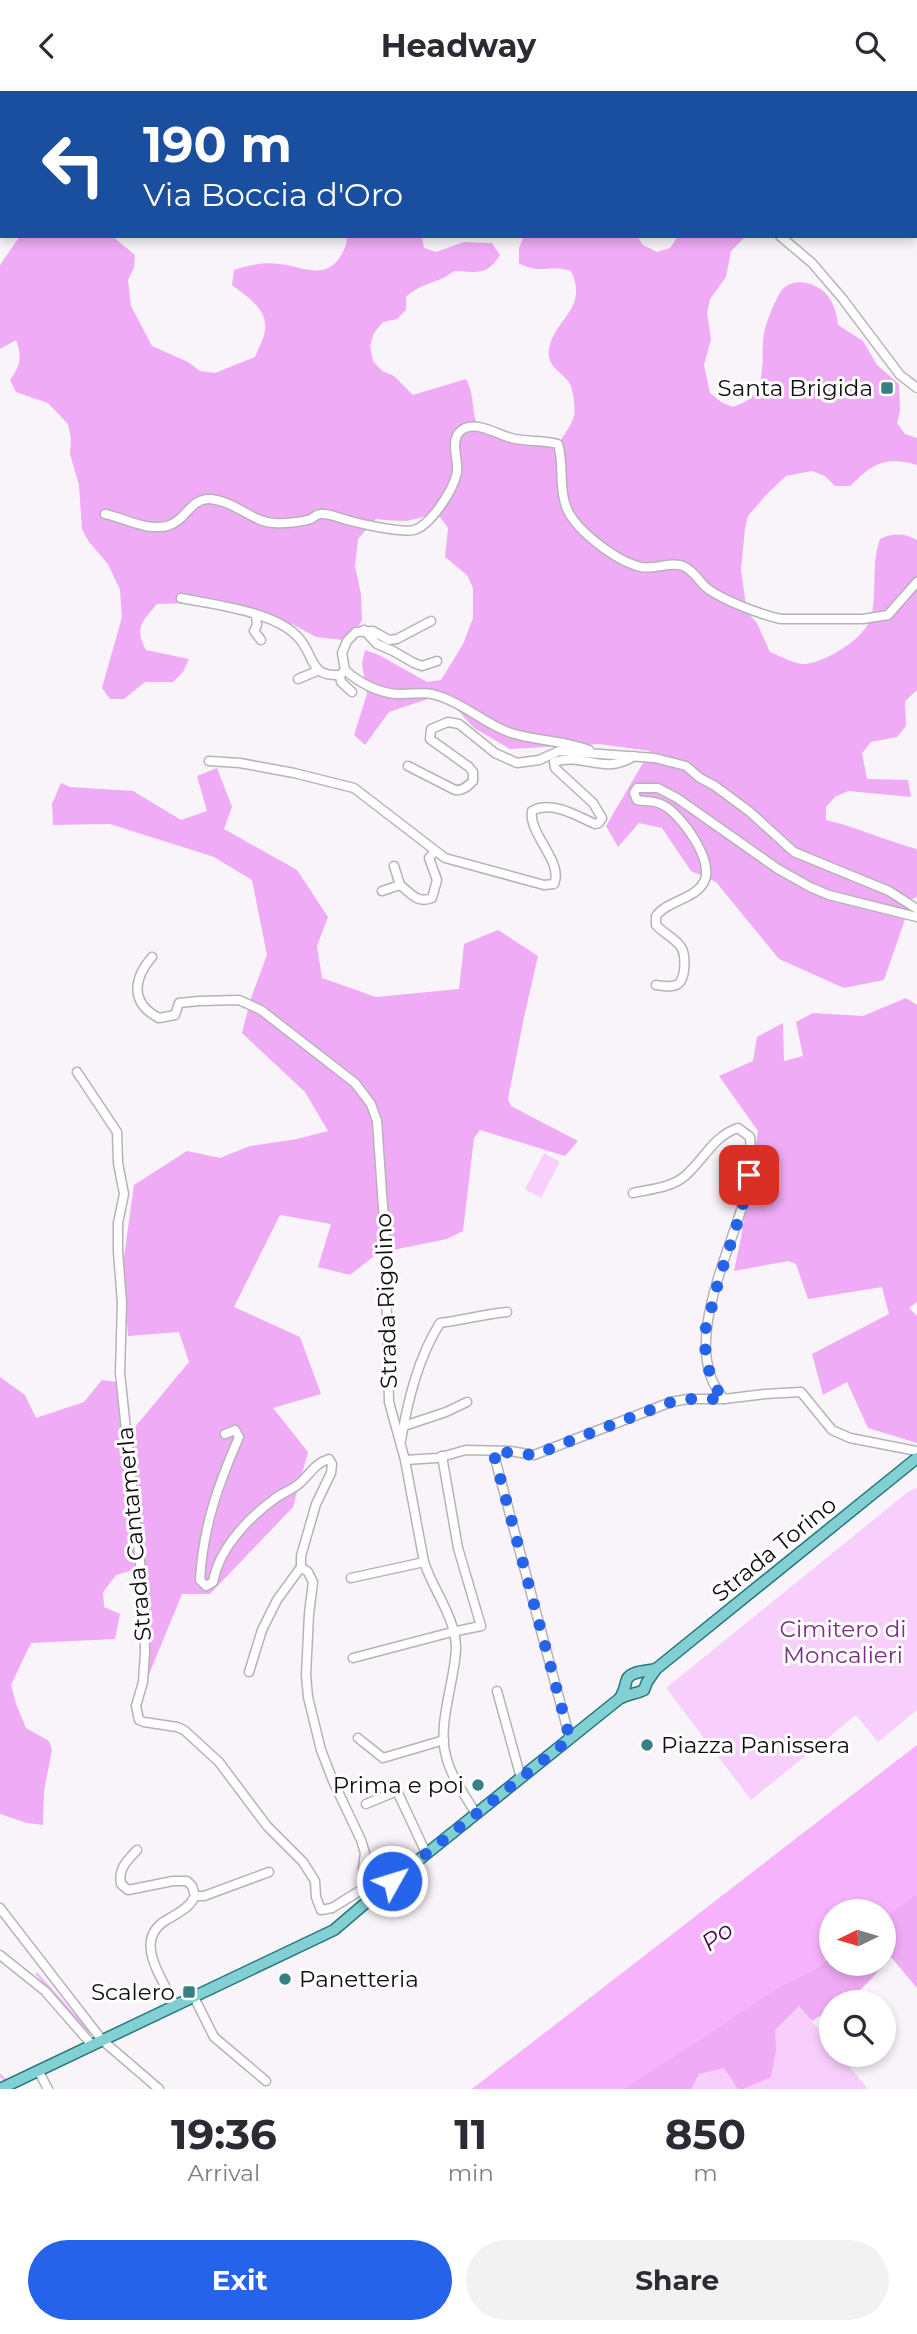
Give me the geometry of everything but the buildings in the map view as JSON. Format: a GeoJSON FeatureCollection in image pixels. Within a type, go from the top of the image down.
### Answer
{"type":"FeatureCollection","features":[{"type":"Feature","properties":{"kind":"main road","name":"Strada Torino"},"geometry":{"type":"LineString","coordinates":[[1,2088],[327,1935],[619,1699],[629,1693],[637,1694],[644,1690],[656,1669],[917,1458]]}},
{"type":"Feature","properties":{"kind":"main road","name":"Strada Torino"},"geometry":{"type":"LineString","coordinates":[[619,1699],[633,1673],[656,1669]]}},
{"type":"Feature","properties":{"kind":"street"},"geometry":{"type":"LineString","coordinates":[[782,238],[812,263],[842,298],[900,376],[917,388]]}},
{"type":"Feature","properties":{"kind":"street"},"geometry":{"type":"LineString","coordinates":[[105,514],[142,525],[168,526],[179,521],[194,504],[206,499],[227,502],[273,523],[302,521],[321,514],[403,532],[418,529],[428,522],[447,494],[457,469],[453,449],[458,435],[466,428],[478,427],[513,439],[558,444],[564,502],[569,515],[616,558],[640,567],[682,565],[695,574],[709,591],[769,617],[851,619],[888,615],[917,582]]}},
{"type":"Feature","properties":{"kind":"street"},"geometry":{"type":"LineString","coordinates":[[181,597],[264,617],[295,634],[306,648],[317,671],[326,676],[342,672],[384,692],[401,695],[425,692],[442,696],[507,732],[570,743],[598,753]]}},
{"type":"Feature","properties":{"kind":"street"},"geometry":{"type":"LineString","coordinates":[[256,615],[257,625],[254,631],[261,639]]}},
{"type":"Feature","properties":{"kind":"street"},"geometry":{"type":"LineString","coordinates":[[352,692],[341,682],[342,653],[347,641],[356,632],[373,631],[388,640],[397,639],[431,621]]}},
{"type":"Feature","properties":{"kind":"street"},"geometry":{"type":"LineString","coordinates":[[365,630],[377,644],[414,663],[422,666],[437,661]]}},
{"type":"Feature","properties":{"kind":"street"},"geometry":{"type":"LineString","coordinates":[[298,679],[317,671]]}},
{"type":"Feature","properties":{"kind":"street"},"geometry":{"type":"LineString","coordinates":[[408,766],[454,790],[460,790],[473,781],[473,772],[469,767],[430,739],[431,729],[448,722],[459,724],[495,753],[517,763],[539,760],[559,751],[655,758],[686,766],[750,812],[794,852],[889,891],[917,909]]}},
{"type":"Feature","properties":{"kind":"street"},"geometry":{"type":"LineString","coordinates":[[209,761],[240,763],[294,773],[354,788],[450,860],[541,885],[552,884],[556,880],[555,871],[534,824],[531,814],[533,811],[548,807],[595,824],[602,818],[593,803],[555,768],[554,763],[568,759],[613,765],[624,763],[634,756]]}},
{"type":"Feature","properties":{"kind":"street"},"geometry":{"type":"LineString","coordinates":[[656,985],[678,984],[684,960],[681,946],[656,925],[656,916],[664,908],[699,888],[704,881],[706,869],[702,853],[681,821],[660,803],[637,800],[634,793],[640,787],[658,789],[677,798],[778,869],[810,887],[829,895],[917,917]]}},
{"type":"Feature","properties":{"kind":"street"},"geometry":{"type":"LineString","coordinates":[[394,866],[400,885],[417,899],[432,898],[437,880],[429,858],[435,851]]}},
{"type":"Feature","properties":{"kind":"street"},"geometry":{"type":"LineString","coordinates":[[382,891],[400,885]]}},
{"type":"Feature","properties":{"kind":"street","name":"Strada Rigolino"},"geometry":{"type":"LineString","coordinates":[[152,957],[142,968],[137,984],[140,1001],[148,1012],[159,1018],[175,1015],[179,1003],[239,1000],[261,1010],[355,1083],[371,1104],[377,1121],[385,1236],[389,1402],[405,1460],[424,1562],[444,1601],[456,1646],[444,1740],[445,1754],[453,1775],[476,1814]]}},
{"type":"Feature","properties":{"kind":"street","name":"Strada Cantamerla"},"geometry":{"type":"LineString","coordinates":[[77,1072],[117,1132],[118,1163],[124,1194],[118,1232],[122,1303],[120,1390],[144,1599],[145,1652],[136,1713],[139,1720],[144,1722],[184,1730],[219,1762],[267,1826],[303,1862],[315,1881],[316,1897],[321,1910],[332,1908],[369,1885]]}},
{"type":"Feature","properties":{"kind":"street"},"geometry":{"type":"LineString","coordinates":[[633,1193],[667,1186],[684,1177],[724,1132],[737,1128],[750,1137],[752,1155],[746,1195],[715,1291],[705,1333],[709,1370],[715,1388],[724,1399]]}},
{"type":"Feature","properties":{"kind":"street"},"geometry":{"type":"LineString","coordinates":[[401,1445],[415,1380],[432,1336],[440,1323],[507,1312]]}},
{"type":"Feature","properties":{"kind":"street"},"geometry":{"type":"LineString","coordinates":[[405,1460],[442,1457],[466,1450],[534,1455],[671,1402],[801,1392],[832,1430],[850,1438],[917,1451]]}},
{"type":"Feature","properties":{"kind":"street"},"geometry":{"type":"LineString","coordinates":[[404,1426],[467,1402]]}},
{"type":"Feature","properties":{"kind":"street"},"geometry":{"type":"LineString","coordinates":[[225,1434],[236,1430],[239,1437],[210,1510],[200,1580],[206,1586],[214,1582],[216,1567],[222,1554],[249,1522],[276,1498],[299,1484],[320,1461],[328,1459],[332,1464],[331,1473],[316,1504],[301,1556],[301,1567],[277,1600],[262,1630],[249,1672]]}},
{"type":"Feature","properties":{"kind":"street"},"geometry":{"type":"LineString","coordinates":[[493,1451],[570,1739]]}},
{"type":"Feature","properties":{"kind":"street"},"geometry":{"type":"LineString","coordinates":[[354,1658],[481,1626],[458,1548],[442,1457]]}},
{"type":"Feature","properties":{"kind":"street"},"geometry":{"type":"LineString","coordinates":[[351,1577],[424,1562]]}},
{"type":"Feature","properties":{"kind":"street"},"geometry":{"type":"LineString","coordinates":[[301,1567],[308,1571],[313,1582],[306,1675],[308,1697],[321,1750],[361,1840],[365,1853],[363,1868],[375,1895]]}},
{"type":"Feature","properties":{"kind":"street"},"geometry":{"type":"LineString","coordinates":[[497,1691],[521,1779]]}},
{"type":"Feature","properties":{"kind":"street"},"geometry":{"type":"LineString","coordinates":[[358,1738],[383,1758],[444,1740]]}},
{"type":"Feature","properties":{"kind":"street"},"geometry":{"type":"LineString","coordinates":[[366,1804],[397,1791],[426,1853]]}},
{"type":"Feature","properties":{"kind":"street"},"geometry":{"type":"LineString","coordinates":[[137,1850],[123,1866],[120,1876],[121,1884],[128,1890],[173,1881],[187,1881],[195,1896],[181,1912],[157,1927],[150,1943],[154,1963],[175,2005]]}},
{"type":"Feature","properties":{"kind":"street"},"geometry":{"type":"LineString","coordinates":[[195,1896],[204,1896],[269,1872]]}},
{"type":"Feature","properties":{"kind":"street"},"geometry":{"type":"LineString","coordinates":[[0,1907],[102,2040],[159,2089]]}},
{"type":"Feature","properties":{"kind":"street"},"geometry":{"type":"LineString","coordinates":[[0,1955],[46,1991],[92,2045]]}},
{"type":"Feature","properties":{"kind":"street"},"geometry":{"type":"LineString","coordinates":[[194,1997],[215,2037],[266,2081]]}},
{"type":"Feature","properties":{"kind":"street"},"geometry":{"type":"LineString","coordinates":[[38,2070],[48,2089]]}},
{"type":"Feature","properties":{"kind":"green space"},"geometry":{"type":"Polygon","coordinates":[[[544,1153],[560,1162],[541,1198],[525,1189],[544,1153]]]}},
{"type":"Feature","properties":{"kind":"green space","name":"Cimitero di Moncalieri"},"geometry":{"type":"Polygon","coordinates":[[[917,1488],[917,1710],[878,1742],[856,1715],[751,1800],[666,1688],[909,1491],[917,1488]]]}},
{"type":"Feature","properties":{"kind":"green space"},"geometry":{"type":"Polygon","coordinates":[[[782,1985],[819,2030],[819,2067],[850,2067],[868,2089],[623,2089],[782,1985]]]}},
{"type":"Feature","properties":{"kind":"shaded area"},"geometry":{"type":"Polygon","coordinates":[[[19,238],[114,238],[135,255],[134,268],[128,280],[131,306],[152,346],[188,362],[200,371],[215,373],[255,357],[264,333],[265,322],[260,309],[232,285],[234,270],[268,263],[312,270],[327,269],[341,255],[347,238],[422,238],[424,248],[436,252],[464,242],[492,243],[500,255],[491,267],[475,272],[454,271],[418,288],[406,297],[406,310],[397,319],[383,322],[374,333],[370,346],[373,361],[382,371],[394,376],[413,395],[466,379],[480,431],[534,442],[561,440],[574,416],[570,384],[552,365],[549,349],[576,295],[571,271],[538,269],[519,263],[519,248],[523,238],[638,238],[643,245],[657,252],[670,248],[677,238],[744,238],[731,251],[726,277],[710,299],[707,313],[711,339],[704,365],[710,393],[733,407],[751,398],[758,388],[762,373],[765,329],[780,293],[785,287],[798,282],[813,285],[826,293],[834,308],[838,325],[863,341],[877,365],[899,384],[900,411],[897,423],[905,434],[917,438],[917,465],[888,461],[872,467],[850,486],[835,486],[825,476],[812,471],[786,476],[748,516],[741,570],[747,612],[757,623],[770,652],[793,662],[806,664],[825,658],[846,646],[869,623],[880,539],[898,535],[917,540],[917,690],[905,701],[906,726],[897,737],[871,742],[862,753],[867,779],[908,780],[911,797],[848,791],[835,797],[826,807],[826,820],[917,849],[917,897],[912,899],[884,980],[844,988],[779,959],[716,882],[691,871],[662,828],[639,823],[618,847],[606,826],[650,751],[599,744],[510,749],[474,728],[455,707],[442,700],[428,699],[389,712],[365,745],[354,735],[367,694],[362,664],[365,650],[427,682],[441,680],[463,644],[473,618],[473,588],[467,575],[445,557],[448,528],[440,517],[426,516],[406,521],[376,519],[358,539],[355,566],[361,594],[362,620],[355,633],[343,640],[316,637],[292,624],[251,610],[197,603],[157,604],[141,625],[142,642],[146,650],[189,659],[183,672],[173,682],[145,682],[124,699],[110,699],[102,688],[122,617],[120,590],[108,564],[89,542],[82,529],[79,485],[70,454],[68,424],[48,403],[16,392],[10,380],[16,370],[19,351],[16,340],[0,349],[0,265],[19,238]]]}},
{"type":"Feature","properties":{"kind":"shaded area"},"geometry":{"type":"Polygon","coordinates":[[[217,768],[232,807],[224,829],[297,870],[328,917],[317,946],[322,978],[376,997],[459,989],[464,944],[498,930],[538,956],[508,1099],[511,1106],[578,1141],[565,1156],[480,1130],[474,1138],[463,1231],[447,1239],[378,1253],[350,1275],[318,1267],[331,1224],[280,1215],[234,1307],[300,1337],[321,1394],[273,1408],[308,1452],[293,1507],[210,1594],[182,1594],[138,1701],[142,1634],[137,1569],[116,1575],[103,1592],[104,1607],[120,1614],[115,1639],[31,1643],[11,1685],[26,1728],[49,1741],[52,1750],[44,1791],[43,1825],[27,1823],[0,1814],[0,1377],[25,1395],[36,1418],[84,1402],[102,1380],[117,1382],[125,1439],[189,1362],[179,1332],[128,1336],[123,1264],[134,1185],[187,1151],[220,1158],[250,1146],[328,1131],[305,1092],[242,1033],[251,998],[267,955],[252,880],[214,857],[110,824],[53,825],[52,804],[61,783],[70,787],[133,791],[181,820],[207,811],[197,776],[217,768]]]}},
{"type":"Feature","properties":{"kind":"shaded area"},"geometry":{"type":"Polygon","coordinates":[[[906,998],[917,1005],[917,1302],[909,1308],[917,1316],[917,1443],[868,1428],[847,1382],[823,1395],[812,1354],[889,1314],[882,1287],[808,1299],[796,1264],[788,1261],[734,1271],[758,1131],[719,1076],[753,1061],[757,1037],[783,1023],[784,1061],[803,1056],[796,1022],[813,1013],[863,1016],[906,998]]]}},
{"type":"Feature","properties":{"kind":"shaded area"},"geometry":{"type":"Polygon","coordinates":[[[917,1893],[917,1988],[896,1963],[896,1908],[917,1893]]]}},
{"type":"Feature","properties":{"kind":"shaded area"},"geometry":{"type":"Polygon","coordinates":[[[818,1967],[819,1976],[874,1976],[860,1990],[819,1990],[819,2017],[812,2021],[799,2006],[775,2030],[776,2050],[771,2077],[738,2089],[724,2068],[699,2074],[691,2089],[623,2089],[782,1985],[818,1967]]]}},
{"type":"Feature","properties":{"kind":"water","name":"Po"},"geometry":{"type":"Polygon","coordinates":[[[917,1745],[917,1893],[896,1908],[896,1899],[819,1899],[819,1966],[782,1985],[623,2089],[472,2089],[917,1745]]]}},
{"type":"Feature","properties":{"kind":"waterway"},"geometry":{"type":"LineString","coordinates":[[37,1974],[90,2033]]}},
{"type":"Feature","properties":{"kind":"waterway"},"geometry":{"type":"LineString","coordinates":[[0,2075],[7,2082]]}},
{"type":"Feature","properties":{"kind":"place","name":"Santa Brigida"},"geometry":{"type":"Point","coordinates":[887,388]}},
{"type":"Feature","properties":{"kind":"place","name":"Piazza Panissera"},"geometry":{"type":"Point","coordinates":[647,1745]}},
{"type":"Feature","properties":{"kind":"place","name":"Prima e poi"},"geometry":{"type":"Point","coordinates":[478,1785]}},
{"type":"Feature","properties":{"kind":"place","name":"Panetteria"},"geometry":{"type":"Point","coordinates":[285,1979]}},
{"type":"Feature","properties":{"kind":"place","name":"Scalero"},"geometry":{"type":"Point","coordinates":[189,1992]}},
{"type":"Feature","properties":{"kind":"route"},"geometry":{"type":"LineString","coordinates":[[392,1881],[570,1739],[493,1451],[534,1455],[671,1402],[724,1399],[715,1388],[709,1370],[705,1333],[715,1291],[746,1195],[749,1175]]}}]}
